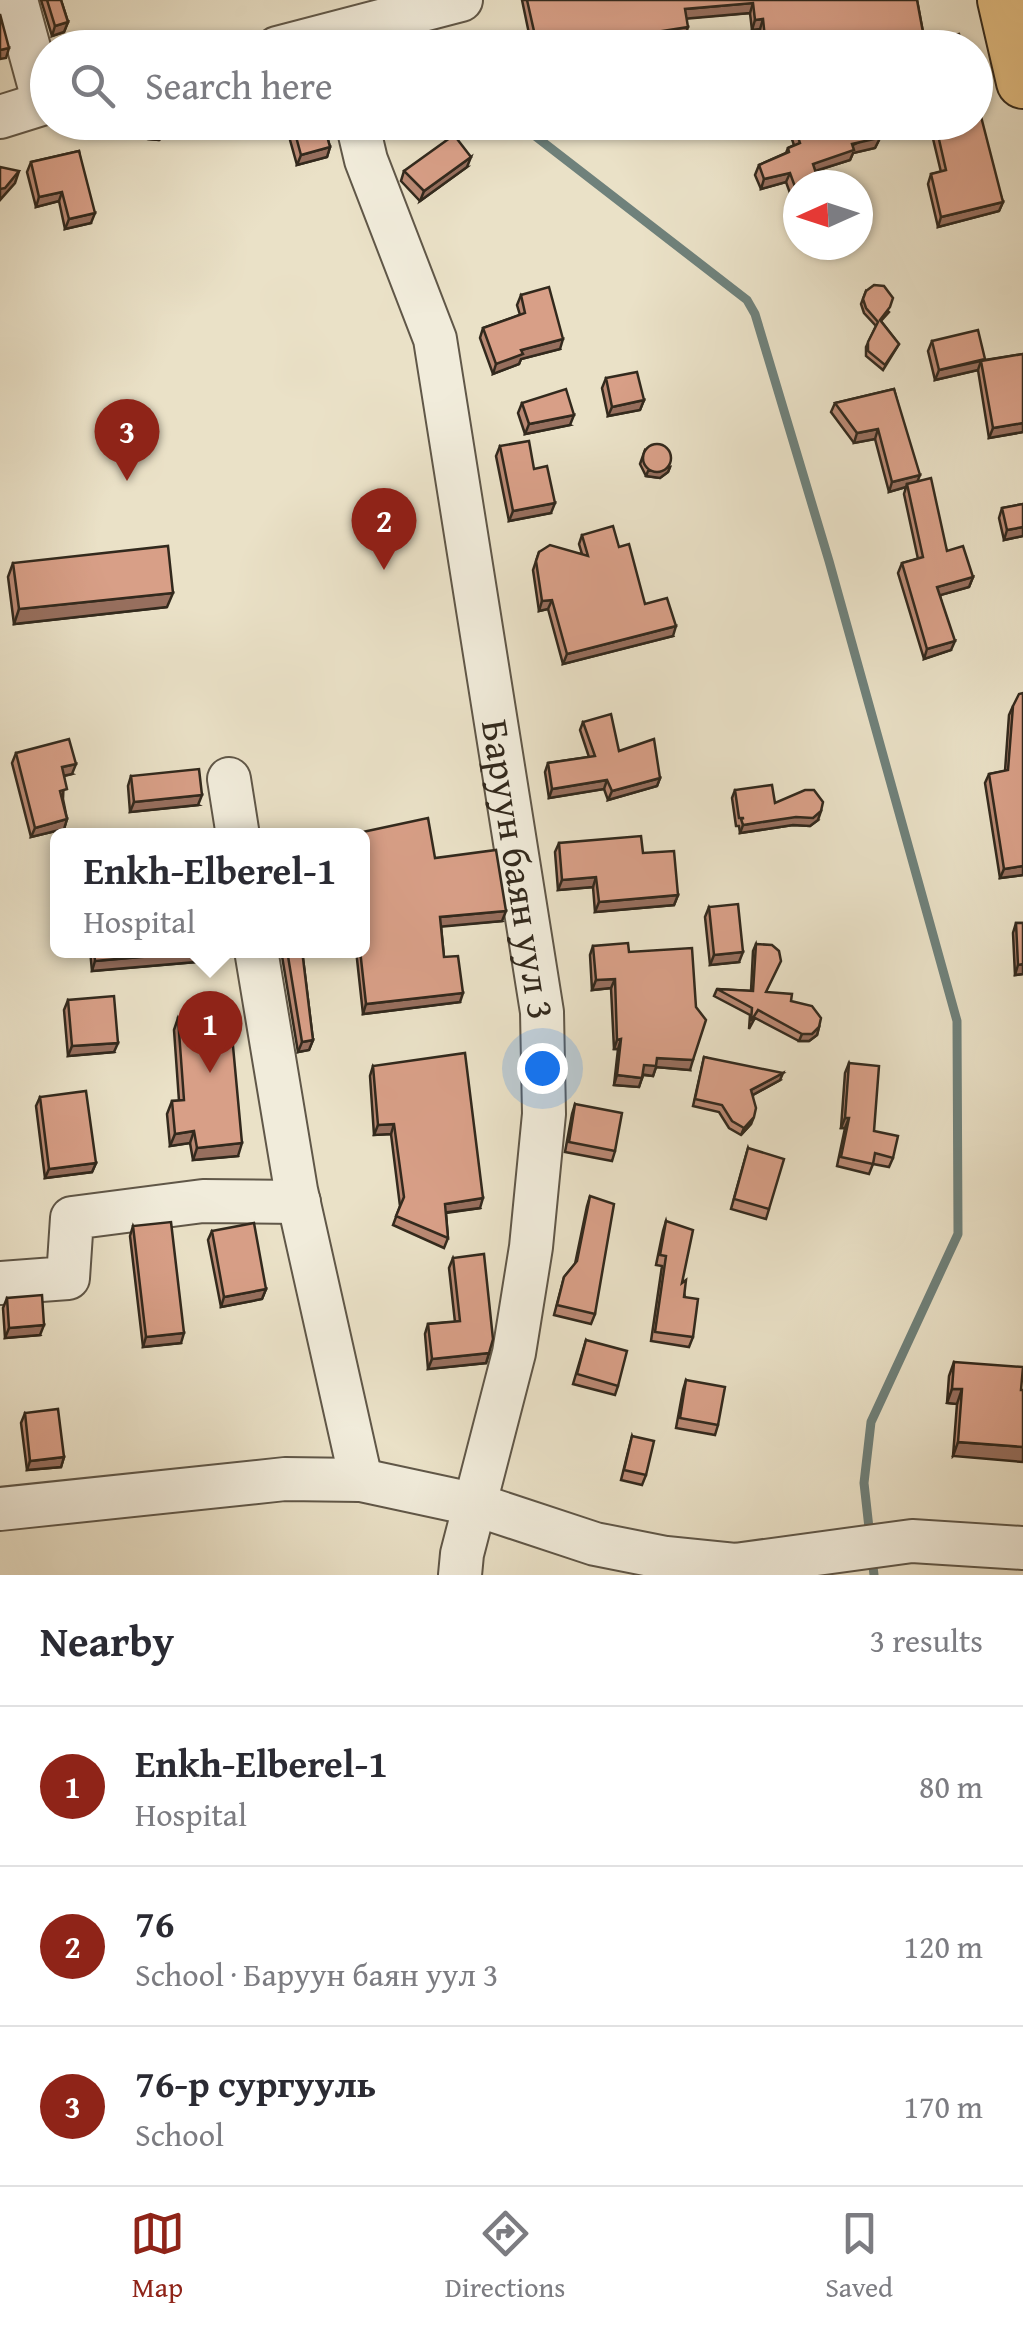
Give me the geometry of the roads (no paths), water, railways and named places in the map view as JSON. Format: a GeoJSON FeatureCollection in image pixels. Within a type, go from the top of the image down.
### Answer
{"type":"FeatureCollection","features":[{"type":"Feature","properties":{"kind":"main road"},"geometry":{"type":"LineString","coordinates":[[1004,0],[1023,82]]}},
{"type":"Feature","properties":{"kind":"street"},"geometry":{"type":"LineString","coordinates":[[16,0],[30,48]]}},
{"type":"Feature","properties":{"kind":"street"},"geometry":{"type":"LineString","coordinates":[[366,30],[434,6]]}},
{"type":"Feature","properties":{"kind":"street"},"geometry":{"type":"LineString","coordinates":[[0,117],[30,108]]}},
{"type":"Feature","properties":{"kind":"street","name":"Баруун баян уул 3"},"geometry":{"type":"LineString","coordinates":[[361,140],[435,339],[542,1012],[544,1114],[531,1247],[514,1353],[460,1575]]}},
{"type":"Feature","properties":{"kind":"street"},"geometry":{"type":"LineString","coordinates":[[229,779],[237,828]]}},
{"type":"Feature","properties":{"kind":"street"},"geometry":{"type":"LineString","coordinates":[[257,958],[299,1202],[361,1480]]}},
{"type":"Feature","properties":{"kind":"street"},"geometry":{"type":"LineString","coordinates":[[0,1283],[68,1278],[72,1218],[203,1201],[299,1202]]}},
{"type":"Feature","properties":{"kind":"street"},"geometry":{"type":"LineString","coordinates":[[0,1509],[285,1478],[361,1480],[476,1504],[595,1544],[666,1558],[735,1565],[912,1541],[1023,1548]]}},
{"type":"Feature","properties":{"kind":"waterway"},"geometry":{"type":"LineString","coordinates":[[540,140],[747,300],[755,314],[829,561],[957,1021],[958,1234],[871,1422],[864,1483],[870,1537]]}},
{"type":"Feature","properties":{"kind":"waterway"},"geometry":{"type":"LineString","coordinates":[[872,1557],[874,1575]]}},
{"type":"Feature","properties":{"kind":"place","name":"76-р сургууль"},"geometry":{"type":"Point","coordinates":[127,481]}},
{"type":"Feature","properties":{"kind":"place","name":"76"},"geometry":{"type":"Point","coordinates":[384,570]}},
{"type":"Feature","properties":{"kind":"place","name":"Enkh-Elberel-1"},"geometry":{"type":"Point","coordinates":[210,1073]}}]}
